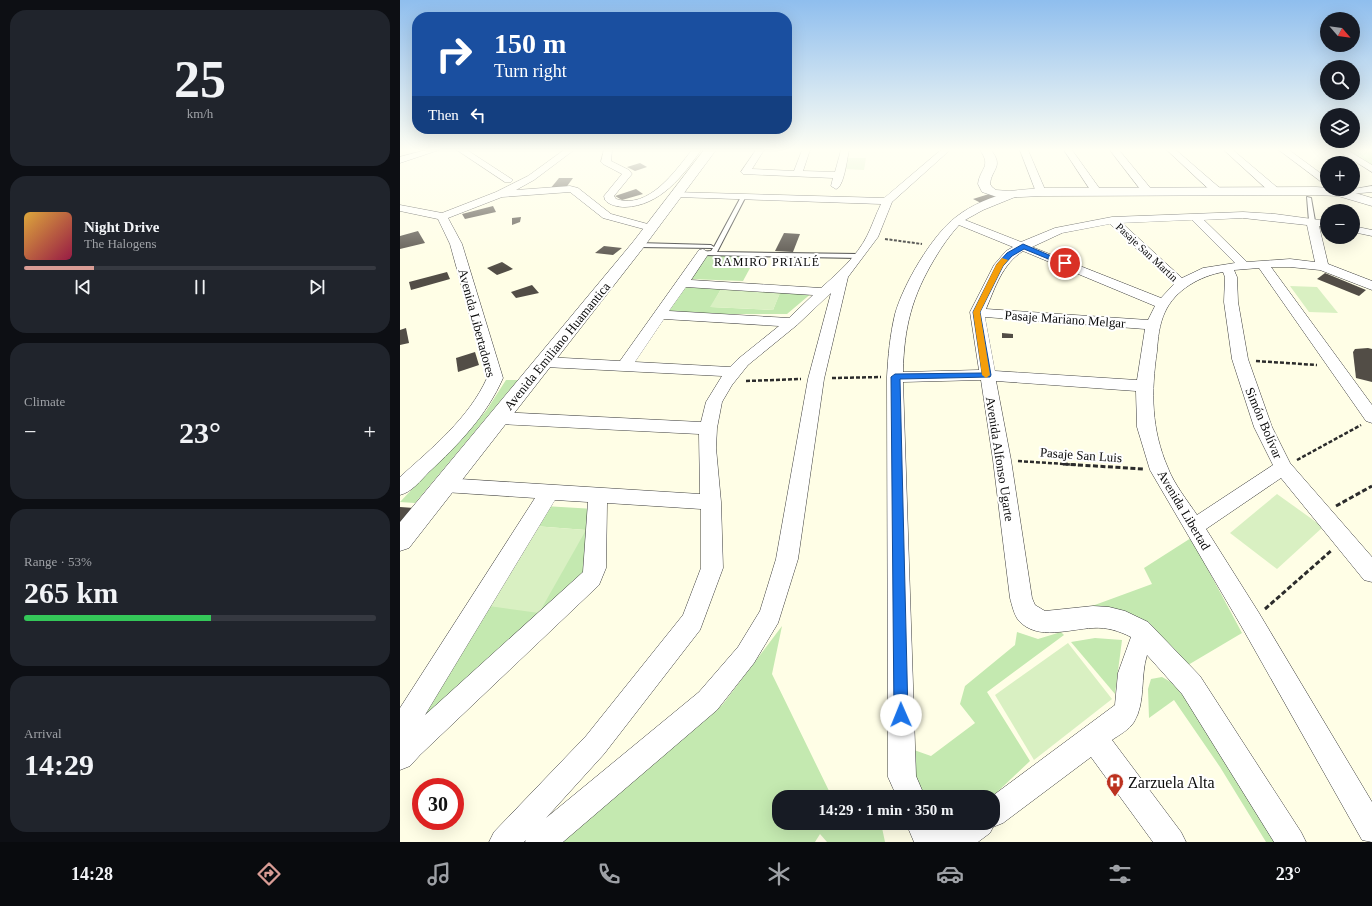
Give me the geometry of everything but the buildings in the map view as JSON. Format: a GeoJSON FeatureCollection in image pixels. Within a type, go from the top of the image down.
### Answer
{"type":"FeatureCollection","features":[{"type":"Feature","properties":{"kind":"street"},"geometry":{"type":"LineString","coordinates":[[400,208],[431,213],[442,217],[509,189]]}},
{"type":"Feature","properties":{"kind":"street"},"geometry":{"type":"LineString","coordinates":[[500,194],[566,189]]}},
{"type":"Feature","properties":{"kind":"street"},"geometry":{"type":"LineString","coordinates":[[571,189],[607,216],[651,228]]}},
{"type":"Feature","properties":{"kind":"street"},"geometry":{"type":"LineString","coordinates":[[615,189],[610,196],[610,200],[624,203],[645,200],[665,189]]}},
{"type":"Feature","properties":{"kind":"street","name":"Avenida Emiliano Huamantica"},"geometry":{"type":"LineString","coordinates":[[400,540],[545,362],[681,189]]}},
{"type":"Feature","properties":{"kind":"street"},"geometry":{"type":"LineString","coordinates":[[749,197],[755,189]]}},
{"type":"Feature","properties":{"kind":"street"},"geometry":{"type":"LineString","coordinates":[[830,199],[834,189]]}},
{"type":"Feature","properties":{"kind":"street"},"geometry":{"type":"LineString","coordinates":[[504,842],[595,745],[692,622],[712,568],[711,502],[707,448],[708,428],[714,402],[734,372],[842,276],[859,256],[872,237],[887,201],[901,189]]}},
{"type":"Feature","properties":{"kind":"street"},"geometry":{"type":"LineString","coordinates":[[987,189],[989,191],[1011,195],[1041,192],[1320,191]]}},
{"type":"Feature","properties":{"kind":"street"},"geometry":{"type":"LineString","coordinates":[[677,194],[887,201]]}},
{"type":"Feature","properties":{"kind":"street"},"geometry":{"type":"LineString","coordinates":[[907,790],[902,777],[895,377],[896,340],[901,314],[910,287],[936,246],[965,223],[966,214],[1011,195]]}},
{"type":"Feature","properties":{"kind":"street"},"geometry":{"type":"LineString","coordinates":[[1353,196],[1372,202]]}},
{"type":"Feature","properties":{"kind":"street"},"geometry":{"type":"LineString","coordinates":[[977,312],[1000,265],[1010,254],[1023,246],[1059,230],[1112,220],[1194,216],[1243,215],[1320,223]]}},
{"type":"Feature","properties":{"kind":"street"},"geometry":{"type":"LineString","coordinates":[[1194,216],[1244,265],[1334,366],[1369,420]]}},
{"type":"Feature","properties":{"kind":"street","name":"Avenida Libertadores"},"geometry":{"type":"LineString","coordinates":[[400,488],[445,444],[484,400],[491,389],[495,378],[456,244],[442,217]]}},
{"type":"Feature","properties":{"kind":"street","name":"Pasaje San Martín"},"geometry":{"type":"LineString","coordinates":[[1112,220],[1181,284]]}},
{"type":"Feature","properties":{"kind":"street"},"geometry":{"type":"LineString","coordinates":[[1312,221],[1322,266]]}},
{"type":"Feature","properties":{"kind":"street"},"geometry":{"type":"LineString","coordinates":[[965,223],[1162,304]]}},
{"type":"Feature","properties":{"kind":"street"},"geometry":{"type":"LineString","coordinates":[[1360,230],[1372,233]]}},
{"type":"Feature","properties":{"kind":"street"},"geometry":{"type":"LineString","coordinates":[[624,366],[682,283],[711,251]]}},
{"type":"Feature","properties":{"kind":"street","name":"Avenida Libertad"},"geometry":{"type":"LineString","coordinates":[[1372,286],[1322,266],[1290,263],[1244,265],[1207,270],[1181,284],[1162,304],[1153,325],[1144,386],[1146,427],[1159,470],[1251,621],[1372,830]]}},
{"type":"Feature","properties":{"kind":"street","name":"Simón Bolívar"},"geometry":{"type":"LineString","coordinates":[[1244,265],[1231,277],[1230,302],[1240,359],[1263,427],[1283,468],[1372,573]]}},
{"type":"Feature","properties":{"kind":"street"},"geometry":{"type":"LineString","coordinates":[[540,842],[708,701],[746,655],[770,615],[787,560],[816,379],[842,276]]}},
{"type":"Feature","properties":{"kind":"street"},"geometry":{"type":"LineString","coordinates":[[682,283],[824,292]]}},
{"type":"Feature","properties":{"kind":"street","name":"Pasaje Mariano Melgar"},"geometry":{"type":"LineString","coordinates":[[977,312],[1153,325]]}},
{"type":"Feature","properties":{"kind":"street","name":"Avenida Alfonso Ugarte"},"geometry":{"type":"LineString","coordinates":[[977,312],[1002,460],[1021,598],[1026,612],[1034,618],[1045,622],[1093,617],[1116,619],[1135,627],[1144,635]]}},
{"type":"Feature","properties":{"kind":"street"},"geometry":{"type":"LineString","coordinates":[[659,315],[792,322]]}},
{"type":"Feature","properties":{"kind":"street"},"geometry":{"type":"LineString","coordinates":[[545,362],[734,372]]}},
{"type":"Feature","properties":{"kind":"street"},"geometry":{"type":"LineString","coordinates":[[895,377],[987,375],[1144,386]]}},
{"type":"Feature","properties":{"kind":"street"},"geometry":{"type":"LineString","coordinates":[[499,418],[708,428]]}},
{"type":"Feature","properties":{"kind":"street"},"geometry":{"type":"LineString","coordinates":[[1194,527],[1283,468]]}},
{"type":"Feature","properties":{"kind":"street"},"geometry":{"type":"LineString","coordinates":[[444,485],[711,502]]}},
{"type":"Feature","properties":{"kind":"street"},"geometry":{"type":"LineString","coordinates":[[406,751],[403,727],[550,491]]}},
{"type":"Feature","properties":{"kind":"street"},"geometry":{"type":"LineString","coordinates":[[406,751],[591,578],[595,568],[598,495]]}},
{"type":"Feature","properties":{"kind":"street"},"geometry":{"type":"LineString","coordinates":[[1000,808],[1118,720],[1125,713],[1128,704],[1128,689],[1132,664],[1144,635],[1191,685],[1291,842]]}},
{"type":"Feature","properties":{"kind":"street"},"geometry":{"type":"LineString","coordinates":[[1094,738],[1171,842]]}},
{"type":"Feature","properties":{"kind":"street"},"geometry":{"type":"LineString","coordinates":[[924,830],[925,834],[935,842]]}},
{"type":"Feature","properties":{"kind":"street"},"geometry":{"type":"LineString","coordinates":[[953,842],[970,830]]}},
{"type":"Feature","properties":{"kind":"lane"},"geometry":{"type":"LineString","coordinates":[[711,251],[749,197]]}},
{"type":"Feature","properties":{"kind":"lane"},"geometry":{"type":"LineString","coordinates":[[1308,198],[1312,221]]}},
{"type":"Feature","properties":{"kind":"lane"},"geometry":{"type":"LineString","coordinates":[[638,245],[711,251],[859,256]]}},
{"type":"Feature","properties":{"kind":"path"},"geometry":{"type":"LineString","coordinates":[[872,237],[936,246]]}},
{"type":"Feature","properties":{"kind":"path"},"geometry":{"type":"LineString","coordinates":[[1240,359],[1334,366]]}},
{"type":"Feature","properties":{"kind":"path"},"geometry":{"type":"LineString","coordinates":[[1283,468],[1369,420]]}},
{"type":"Feature","properties":{"kind":"path","name":"Pasaje San Luis"},"geometry":{"type":"LineString","coordinates":[[1002,460],[1159,470]]}},
{"type":"Feature","properties":{"kind":"path"},"geometry":{"type":"LineString","coordinates":[[1322,514],[1372,486]]}},
{"type":"Feature","properties":{"kind":"path"},"geometry":{"type":"LineString","coordinates":[[1251,621],[1344,540]]}},
{"type":"Feature","properties":{"kind":"green space"},"geometry":{"type":"Polygon","coordinates":[[[704,255],[756,257],[743,281],[689,279],[704,255]]]}},
{"type":"Feature","properties":{"kind":"green space"},"geometry":{"type":"Polygon","coordinates":[[[1290,286],[1317,287],[1338,313],[1309,312],[1290,286]]]}},
{"type":"Feature","properties":{"kind":"green space"},"geometry":{"type":"Polygon","coordinates":[[[684,288],[721,289],[711,307],[773,310],[781,290],[813,292],[787,314],[723,314],[669,311],[684,288]]]}},
{"type":"Feature","properties":{"kind":"green space"},"geometry":{"type":"Polygon","coordinates":[[[721,289],[781,291],[773,310],[710,307],[721,289]]]}},
{"type":"Feature","properties":{"kind":"green space"},"geometry":{"type":"Polygon","coordinates":[[[506,380],[518,380],[415,503],[400,502],[486,411],[506,380]]]}},
{"type":"Feature","properties":{"kind":"green space"},"geometry":{"type":"Polygon","coordinates":[[[1277,494],[1323,527],[1277,569],[1230,533],[1277,494]]]}},
{"type":"Feature","properties":{"kind":"green space"},"geometry":{"type":"Polygon","coordinates":[[[544,506],[595,509],[582,581],[422,731],[408,723],[482,605],[586,530],[534,526],[544,506]]]}},
{"type":"Feature","properties":{"kind":"green space"},"geometry":{"type":"Polygon","coordinates":[[[534,526],[586,530],[539,613],[482,605],[534,526]]]}},
{"type":"Feature","properties":{"kind":"green space"},"geometry":{"type":"Polygon","coordinates":[[[1191,538],[1242,633],[1188,665],[1092,606],[1152,584],[1144,568],[1191,538]]]}},
{"type":"Feature","properties":{"kind":"green space"},"geometry":{"type":"Polygon","coordinates":[[[782,626],[772,674],[829,790],[772,790],[772,830],[882,830],[885,842],[827,842],[820,834],[815,842],[562,842],[723,704],[782,626]]]}},
{"type":"Feature","properties":{"kind":"green space"},"geometry":{"type":"Polygon","coordinates":[[[1017,632],[1038,639],[1061,632],[1064,635],[987,692],[1030,761],[999,790],[920,790],[915,776],[914,750],[931,756],[975,723],[960,704],[965,686],[1015,645],[1017,632]]]}},
{"type":"Feature","properties":{"kind":"green space"},"geometry":{"type":"Polygon","coordinates":[[[1095,638],[1122,640],[1115,694],[1071,642],[1095,638]]]}},
{"type":"Feature","properties":{"kind":"green space"},"geometry":{"type":"Polygon","coordinates":[[[1068,643],[1112,699],[1034,760],[995,695],[1068,643]]]}},
{"type":"Feature","properties":{"kind":"green space"},"geometry":{"type":"Polygon","coordinates":[[[1162,677],[1178,686],[1277,842],[1266,842],[1220,767],[1174,700],[1149,718],[1148,689],[1151,679],[1162,677]]]}},
{"type":"Feature","properties":{"kind":"slow traffic"},"geometry":{"type":"LineString","coordinates":[[986,375],[977,312],[1000,265],[1005,260]]}},
{"type":"Feature","properties":{"kind":"place","name":"Zarzuela Alta"},"geometry":{"type":"Point","coordinates":[1115,797]}},
{"type":"Feature","properties":{"kind":"district","name":"RAMIRO PRIALÉ"},"geometry":{"type":"Point","coordinates":[767,262]}},
{"type":"Feature","properties":{"kind":"route"},"geometry":{"type":"LineString","coordinates":[[901,715],[895,377],[987,375],[977,312],[1000,265],[1010,254],[1023,246],[1065,263]]}}]}
